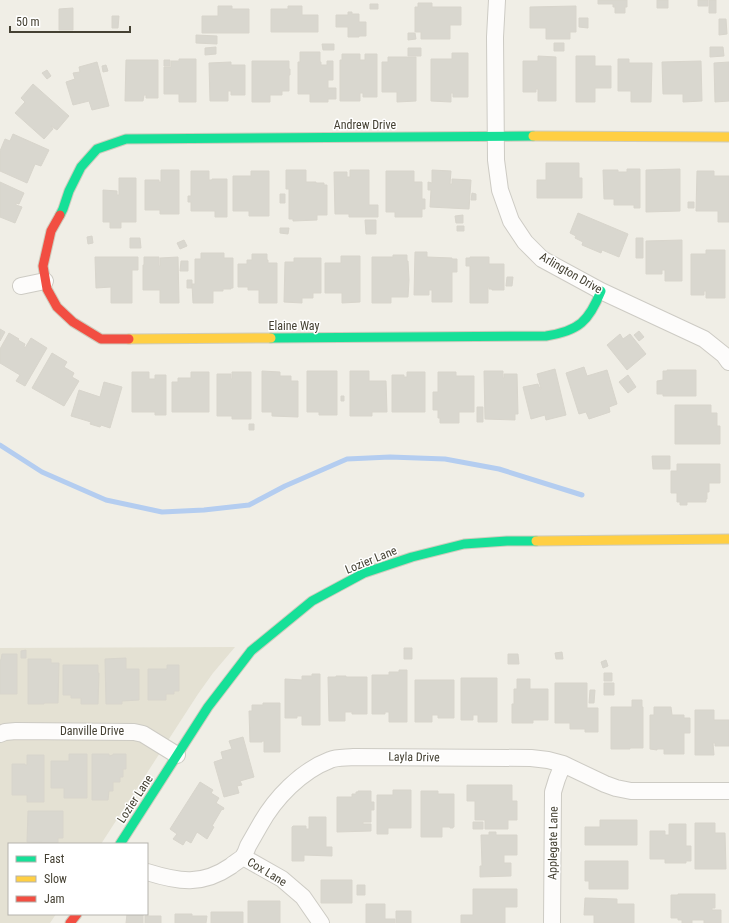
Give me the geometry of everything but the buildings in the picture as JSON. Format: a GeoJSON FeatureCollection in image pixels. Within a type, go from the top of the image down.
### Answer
{"type":"FeatureCollection","features":[{"type":"Feature","properties":{"kind":"street","name":"Arlington Drive"},"geometry":{"type":"LineString","coordinates":[[497,0],[495,37],[496,160],[500,190],[511,222],[525,242],[542,259],[601,291],[704,339],[727,356]]}},
{"type":"Feature","properties":{"kind":"street","name":"Andrew Drive"},"geometry":{"type":"LineString","coordinates":[[51,231],[81,167],[97,149],[126,139],[495,136],[729,137]]}},
{"type":"Feature","properties":{"kind":"street","name":"Elaine Way"},"geometry":{"type":"LineString","coordinates":[[51,231],[43,266],[46,289],[57,307],[73,322],[101,339],[546,336],[568,331],[582,323],[594,308],[601,291]]}},
{"type":"Feature","properties":{"kind":"street"},"geometry":{"type":"LineString","coordinates":[[22,286],[45,281]]}},
{"type":"Feature","properties":{"kind":"street","name":"Lozier Lane"},"geometry":{"type":"LineString","coordinates":[[121,843],[208,707],[251,651],[312,601],[364,573],[412,556],[464,544],[507,541],[729,539]]}},
{"type":"Feature","properties":{"kind":"street","name":"Danville Drive"},"geometry":{"type":"LineString","coordinates":[[0,734],[16,731],[134,732],[142,734],[177,755]]}},
{"type":"Feature","properties":{"kind":"street","name":"Layla Drive"},"geometry":{"type":"LineString","coordinates":[[148,872],[177,879],[200,880],[222,872],[243,857],[261,823],[290,786],[309,770],[331,759],[354,757],[531,758],[563,764],[605,784],[631,791],[729,791]]}},
{"type":"Feature","properties":{"kind":"street","name":"Applegate Lane"},"geometry":{"type":"LineString","coordinates":[[552,923],[553,792],[563,764]]}},
{"type":"Feature","properties":{"kind":"street","name":"Cox Lane"},"geometry":{"type":"LineString","coordinates":[[243,857],[282,879],[303,897],[321,923]]}},
{"type":"Feature","properties":{"kind":"street"},"geometry":{"type":"LineString","coordinates":[[70,923],[76,915]]}},
{"type":"Feature","properties":{"kind":"shaded area"},"geometry":{"type":"Polygon","coordinates":[[[235,647],[213,673],[198,694],[102,843],[8,843],[8,915],[55,915],[50,923],[0,923],[0,648],[235,647]]]}},
{"type":"Feature","properties":{"kind":"waterway"},"geometry":{"type":"LineString","coordinates":[[0,445],[42,472],[106,500],[162,512],[204,510],[249,505],[285,486],[347,459],[390,457],[445,459],[499,469],[582,495]]}},
{"type":"Feature","properties":{"kind":"traffic: fast"},"geometry":{"type":"LineString","coordinates":[[60,215],[69,191],[81,167],[97,149],[126,139],[533,136]]}},
{"type":"Feature","properties":{"kind":"traffic: fast"},"geometry":{"type":"LineString","coordinates":[[271,338],[546,336],[567,331],[581,323],[592,310],[601,291]]}},
{"type":"Feature","properties":{"kind":"traffic: fast"},"geometry":{"type":"LineString","coordinates":[[121,843],[208,707],[251,651],[312,601],[364,573],[412,557],[464,544],[507,541],[536,541]]}},
{"type":"Feature","properties":{"kind":"traffic: slow"},"geometry":{"type":"LineString","coordinates":[[533,136],[729,137]]}},
{"type":"Feature","properties":{"kind":"traffic: slow"},"geometry":{"type":"LineString","coordinates":[[129,339],[271,338]]}},
{"type":"Feature","properties":{"kind":"traffic: slow"},"geometry":{"type":"LineString","coordinates":[[536,541],[729,539]]}},
{"type":"Feature","properties":{"kind":"traffic: jam"},"geometry":{"type":"LineString","coordinates":[[60,215],[51,231],[43,266],[47,289],[57,307],[73,322],[101,339],[129,339]]}},
{"type":"Feature","properties":{"kind":"traffic: jam"},"geometry":{"type":"LineString","coordinates":[[70,923],[76,915]]}}]}
